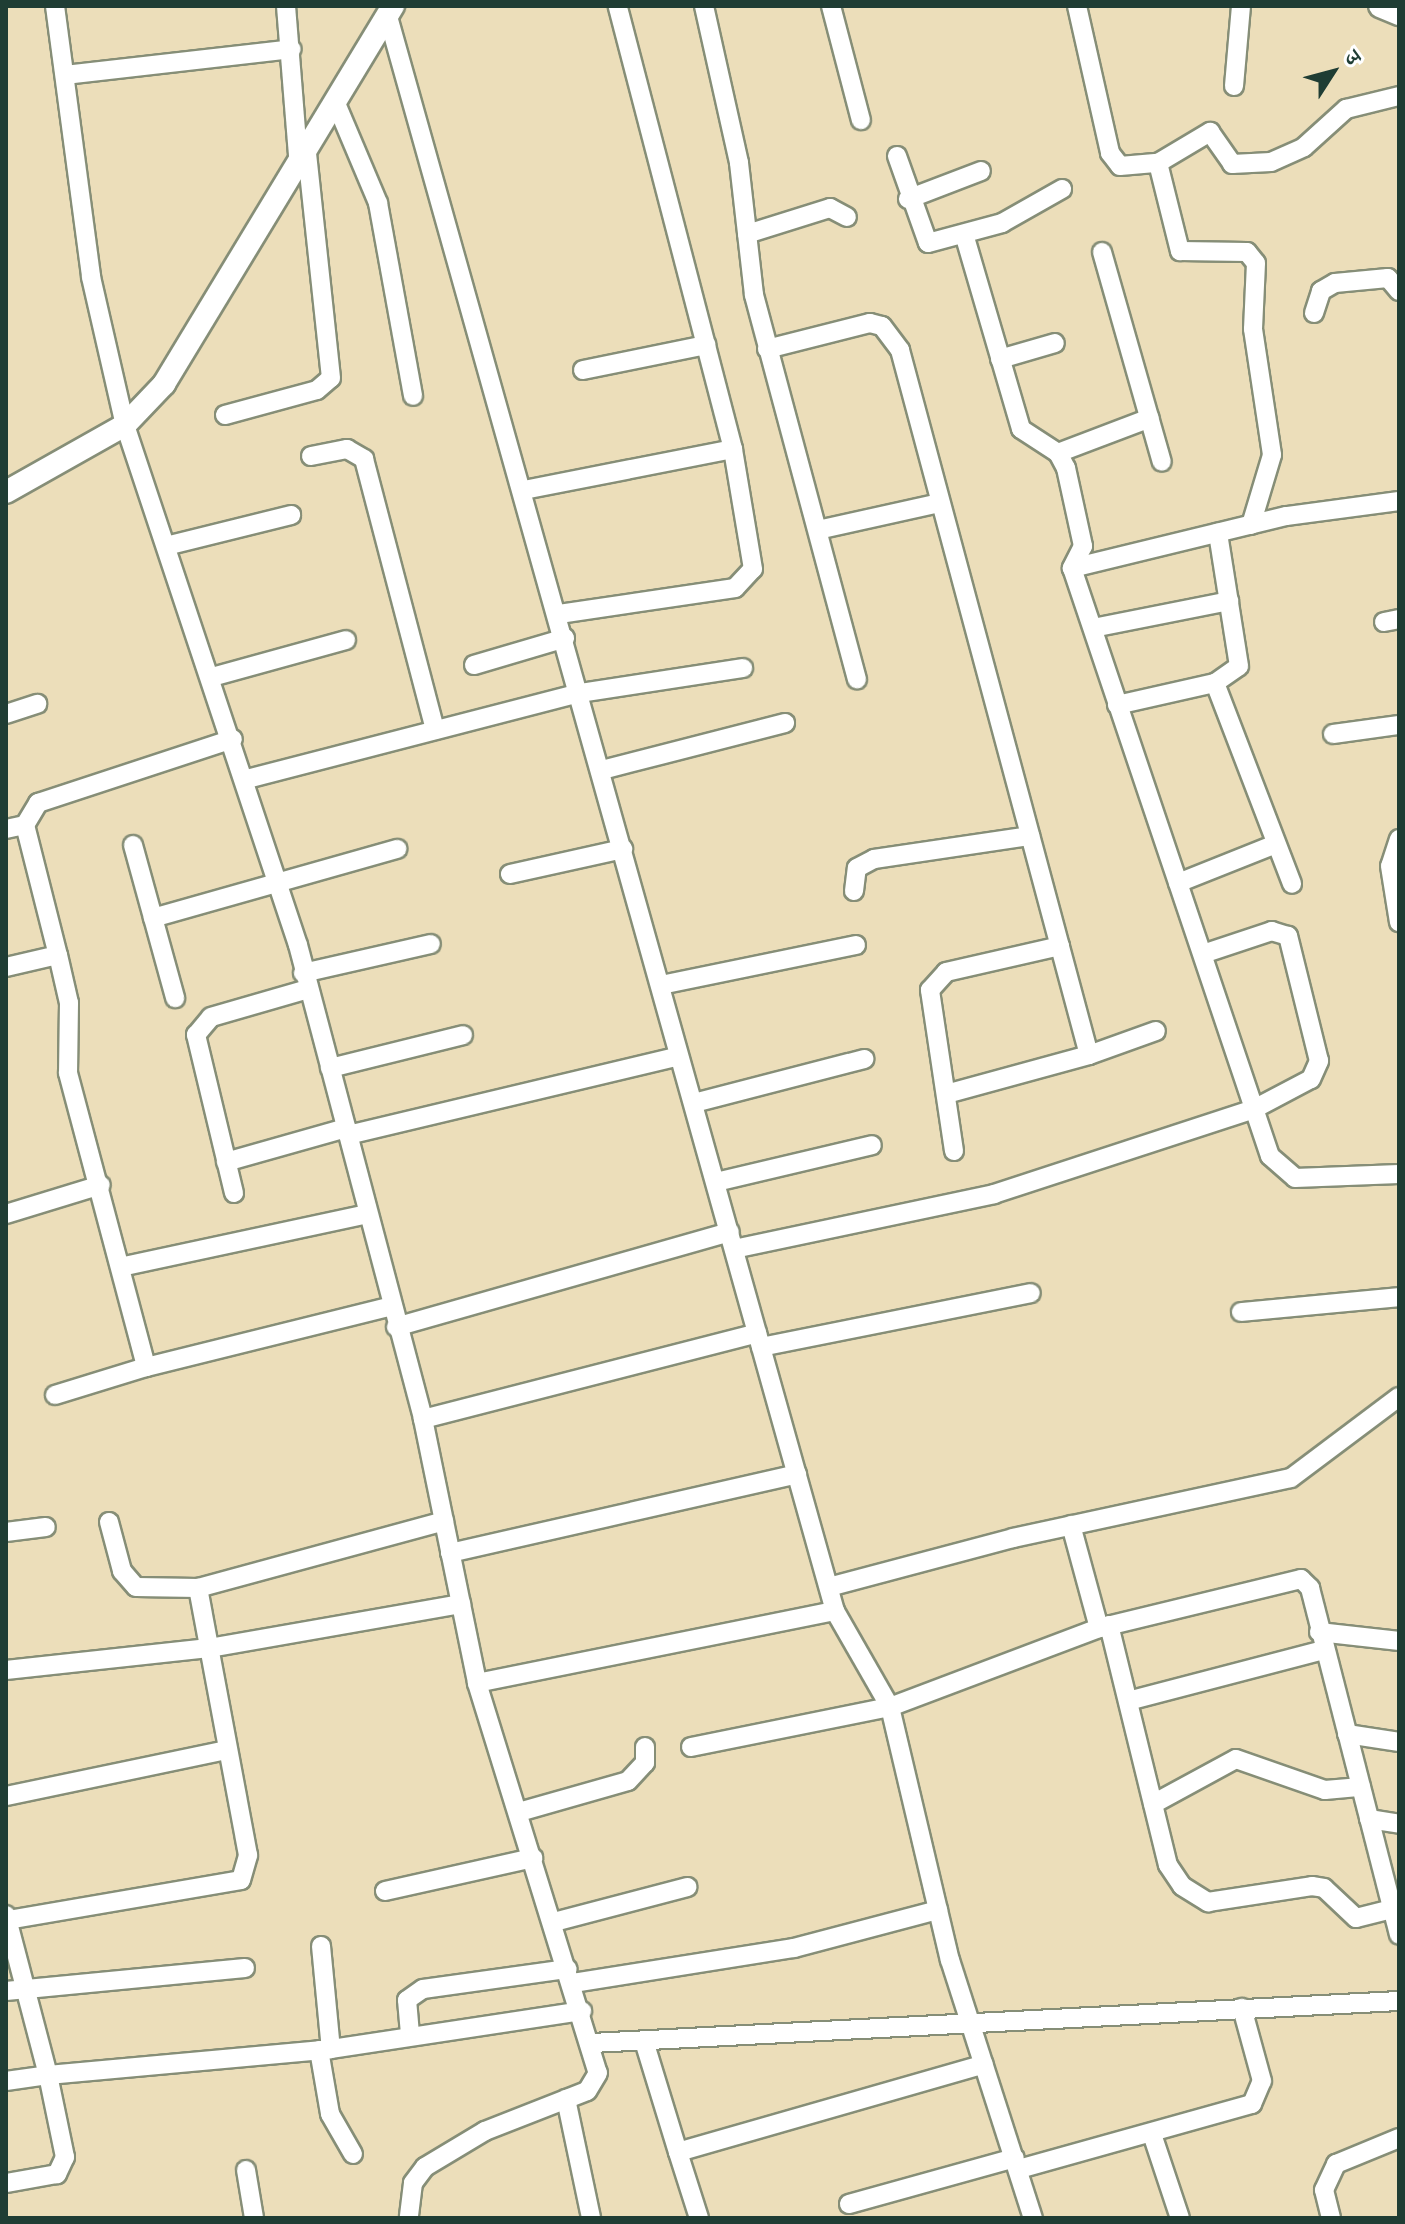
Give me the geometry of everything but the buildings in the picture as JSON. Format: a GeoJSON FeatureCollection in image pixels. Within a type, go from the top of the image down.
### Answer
{"type":"FeatureCollection","features":[{"type":"Feature","properties":{"kind":"street"},"geometry":{"type":"LineString","coordinates":[[55,6],[91,277],[125,425],[247,779],[277,878],[423,1419],[477,1683],[592,2043],[594,2085],[485,2131],[425,2167],[413,2183],[409,2218]]}},
{"type":"Feature","properties":{"kind":"street"},"geometry":{"type":"LineString","coordinates":[[225,415],[317,390],[331,378],[286,6]]}},
{"type":"Feature","properties":{"kind":"street"},"geometry":{"type":"LineString","coordinates":[[559,614],[735,588],[748,579],[753,569],[733,449],[618,6]]}},
{"type":"Feature","properties":{"kind":"street"},"geometry":{"type":"LineString","coordinates":[[704,6],[767,349],[822,529],[857,679]]}},
{"type":"Feature","properties":{"kind":"street"},"geometry":{"type":"LineString","coordinates":[[831,6],[861,120]]}},
{"type":"Feature","properties":{"kind":"street"},"geometry":{"type":"LineString","coordinates":[[1077,6],[1113,159],[1125,167],[1158,163],[1210,132],[1232,164],[1283,159],[1346,109],[1399,96]]}},
{"type":"Feature","properties":{"kind":"street"},"geometry":{"type":"LineString","coordinates":[[1234,86],[1241,6]]}},
{"type":"Feature","properties":{"kind":"street"},"geometry":{"type":"LineString","coordinates":[[1380,6],[1399,14]]}},
{"type":"Feature","properties":{"kind":"street"},"geometry":{"type":"LineString","coordinates":[[6,492],[125,425],[164,384],[303,160],[390,10]]}},
{"type":"Feature","properties":{"kind":"street"},"geometry":{"type":"LineString","coordinates":[[390,10],[835,1611],[890,1707],[938,1910],[1033,2218]]}},
{"type":"Feature","properties":{"kind":"street"},"geometry":{"type":"LineString","coordinates":[[65,75],[292,49]]}},
{"type":"Feature","properties":{"kind":"street"},"geometry":{"type":"LineString","coordinates":[[335,101],[378,203],[413,396]]}},
{"type":"Feature","properties":{"kind":"street"},"geometry":{"type":"LineString","coordinates":[[897,156],[908,199],[928,243],[1027,212],[1062,189]]}},
{"type":"Feature","properties":{"kind":"street"},"geometry":{"type":"LineString","coordinates":[[1158,163],[1180,251],[1247,252],[1256,263],[1253,329],[1272,455],[1251,525]]}},
{"type":"Feature","properties":{"kind":"street"},"geometry":{"type":"LineString","coordinates":[[908,199],[981,171]]}},
{"type":"Feature","properties":{"kind":"street"},"geometry":{"type":"LineString","coordinates":[[747,234],[830,208],[847,217]]}},
{"type":"Feature","properties":{"kind":"street"},"geometry":{"type":"LineString","coordinates":[[964,234],[1021,429],[1058,453],[1083,546],[1072,568],[1270,1156],[1295,1178],[1399,1174]]}},
{"type":"Feature","properties":{"kind":"street"},"geometry":{"type":"LineString","coordinates":[[1102,252],[1162,462]]}},
{"type":"Feature","properties":{"kind":"street"},"geometry":{"type":"LineString","coordinates":[[1314,313],[1321,291],[1335,283],[1388,278],[1399,291]]}},
{"type":"Feature","properties":{"kind":"street"},"geometry":{"type":"LineString","coordinates":[[767,349],[882,326],[900,350],[935,504],[1089,1055]]}},
{"type":"Feature","properties":{"kind":"street"},"geometry":{"type":"LineString","coordinates":[[1000,359],[1055,343]]}},
{"type":"Feature","properties":{"kind":"street"},"geometry":{"type":"LineString","coordinates":[[583,370],[706,345]]}},
{"type":"Feature","properties":{"kind":"street"},"geometry":{"type":"LineString","coordinates":[[1058,453],[1150,418]]}},
{"type":"Feature","properties":{"kind":"street"},"geometry":{"type":"LineString","coordinates":[[311,456],[347,449],[364,459],[435,730]]}},
{"type":"Feature","properties":{"kind":"street"},"geometry":{"type":"LineString","coordinates":[[524,490],[733,449]]}},
{"type":"Feature","properties":{"kind":"street"},"geometry":{"type":"LineString","coordinates":[[1072,568],[1251,525],[1399,501]]}},
{"type":"Feature","properties":{"kind":"street"},"geometry":{"type":"LineString","coordinates":[[822,529],[935,504]]}},
{"type":"Feature","properties":{"kind":"street"},"geometry":{"type":"LineString","coordinates":[[166,546],[291,515]]}},
{"type":"Feature","properties":{"kind":"street"},"geometry":{"type":"LineString","coordinates":[[1117,705],[1215,683],[1239,666],[1218,533]]}},
{"type":"Feature","properties":{"kind":"street"},"geometry":{"type":"LineString","coordinates":[[1093,628],[1229,601]]}},
{"type":"Feature","properties":{"kind":"street"},"geometry":{"type":"LineString","coordinates":[[474,665],[565,638]]}},
{"type":"Feature","properties":{"kind":"street"},"geometry":{"type":"LineString","coordinates":[[212,677],[346,640]]}},
{"type":"Feature","properties":{"kind":"street"},"geometry":{"type":"LineString","coordinates":[[247,779],[580,693],[743,668]]}},
{"type":"Feature","properties":{"kind":"street"},"geometry":{"type":"LineString","coordinates":[[1215,683],[1292,884]]}},
{"type":"Feature","properties":{"kind":"street"},"geometry":{"type":"LineString","coordinates":[[6,714],[37,704]]}},
{"type":"Feature","properties":{"kind":"street"},"geometry":{"type":"LineString","coordinates":[[602,770],[785,723]]}},
{"type":"Feature","properties":{"kind":"street"},"geometry":{"type":"LineString","coordinates":[[1333,734],[1399,725]]}},
{"type":"Feature","properties":{"kind":"street"},"geometry":{"type":"LineString","coordinates":[[146,1367],[125,1266],[68,1073],[69,1003],[58,955],[15,827],[38,803],[233,739]]}},
{"type":"Feature","properties":{"kind":"street"},"geometry":{"type":"LineString","coordinates":[[854,891],[857,868],[874,859],[1030,836]]}},
{"type":"Feature","properties":{"kind":"street"},"geometry":{"type":"LineString","coordinates":[[1399,839],[1390,866],[1399,922]]}},
{"type":"Feature","properties":{"kind":"street"},"geometry":{"type":"LineString","coordinates":[[1178,883],[1276,844]]}},
{"type":"Feature","properties":{"kind":"street"},"geometry":{"type":"LineString","coordinates":[[133,845],[175,998]]}},
{"type":"Feature","properties":{"kind":"street"},"geometry":{"type":"LineString","coordinates":[[153,918],[277,878],[397,849]]}},
{"type":"Feature","properties":{"kind":"street"},"geometry":{"type":"LineString","coordinates":[[510,874],[623,849]]}},
{"type":"Feature","properties":{"kind":"street"},"geometry":{"type":"LineString","coordinates":[[396,1327],[732,1241],[994,1194],[1254,1109],[1317,1071],[1292,942],[1272,931],[1203,954]]}},
{"type":"Feature","properties":{"kind":"street"},"geometry":{"type":"LineString","coordinates":[[234,1193],[196,1035],[211,1017],[306,981],[431,944]]}},
{"type":"Feature","properties":{"kind":"street"},"geometry":{"type":"LineString","coordinates":[[661,985],[856,945]]}},
{"type":"Feature","properties":{"kind":"street"},"geometry":{"type":"LineString","coordinates":[[954,1151],[930,1000],[936,980],[1060,946]]}},
{"type":"Feature","properties":{"kind":"street"},"geometry":{"type":"LineString","coordinates":[[6,967],[58,955]]}},
{"type":"Feature","properties":{"kind":"street"},"geometry":{"type":"LineString","coordinates":[[946,1094],[1089,1055],[1156,1031]]}},
{"type":"Feature","properties":{"kind":"street"},"geometry":{"type":"LineString","coordinates":[[330,1068],[463,1035]]}},
{"type":"Feature","properties":{"kind":"street"},"geometry":{"type":"LineString","coordinates":[[226,1162],[679,1056]]}},
{"type":"Feature","properties":{"kind":"street"},"geometry":{"type":"LineString","coordinates":[[694,1103],[864,1059]]}},
{"type":"Feature","properties":{"kind":"street"},"geometry":{"type":"LineString","coordinates":[[716,1182],[872,1145]]}},
{"type":"Feature","properties":{"kind":"street"},"geometry":{"type":"LineString","coordinates":[[6,1214],[101,1185]]}},
{"type":"Feature","properties":{"kind":"street"},"geometry":{"type":"LineString","coordinates":[[125,1266],[367,1214]]}},
{"type":"Feature","properties":{"kind":"street"},"geometry":{"type":"LineString","coordinates":[[423,1419],[759,1340],[1031,1293]]}},
{"type":"Feature","properties":{"kind":"street"},"geometry":{"type":"LineString","coordinates":[[1241,1312],[1399,1297]]}},
{"type":"Feature","properties":{"kind":"street"},"geometry":{"type":"LineString","coordinates":[[55,1395],[146,1367],[392,1306]]}},
{"type":"Feature","properties":{"kind":"street"},"geometry":{"type":"LineString","coordinates":[[829,1587],[1071,1525],[1291,1478],[1399,1397]]}},
{"type":"Feature","properties":{"kind":"street"},"geometry":{"type":"LineString","coordinates":[[450,1553],[797,1474]]}},
{"type":"Feature","properties":{"kind":"street"},"geometry":{"type":"LineString","coordinates":[[109,1522],[122,1571],[136,1587],[198,1588],[444,1521]]}},
{"type":"Feature","properties":{"kind":"street"},"geometry":{"type":"LineString","coordinates":[[1071,1525],[1128,1701],[1168,1865],[1196,1899],[1240,1901],[1312,1886],[1324,1888],[1356,1918],[1393,1909]]}},
{"type":"Feature","properties":{"kind":"street"},"geometry":{"type":"LineString","coordinates":[[6,1532],[46,1527]]}},
{"type":"Feature","properties":{"kind":"street"},"geometry":{"type":"LineString","coordinates":[[691,1747],[890,1707],[1104,1626],[1290,1577],[1310,1588],[1399,1935]]}},
{"type":"Feature","properties":{"kind":"street"},"geometry":{"type":"LineString","coordinates":[[6,2183],[39,2179],[63,2167],[48,2075],[29,1989],[7,1917],[241,1880],[248,1855],[198,1588]]}},
{"type":"Feature","properties":{"kind":"street"},"geometry":{"type":"LineString","coordinates":[[6,1670],[209,1648],[461,1604]]}},
{"type":"Feature","properties":{"kind":"street"},"geometry":{"type":"LineString","coordinates":[[477,1683],[835,1611]]}},
{"type":"Feature","properties":{"kind":"street"},"geometry":{"type":"LineString","coordinates":[[1128,1701],[1322,1641],[1399,1641]]}},
{"type":"Feature","properties":{"kind":"street"},"geometry":{"type":"LineString","coordinates":[[1347,1734],[1399,1742]]}},
{"type":"Feature","properties":{"kind":"street"},"geometry":{"type":"LineString","coordinates":[[519,1812],[628,1781],[645,1763],[645,1747]]}},
{"type":"Feature","properties":{"kind":"street"},"geometry":{"type":"LineString","coordinates":[[6,1796],[227,1750]]}},
{"type":"Feature","properties":{"kind":"street"},"geometry":{"type":"LineString","coordinates":[[1153,1804],[1236,1759],[1325,1790],[1361,1787]]}},
{"type":"Feature","properties":{"kind":"street"},"geometry":{"type":"LineString","coordinates":[[1369,1819],[1399,1824]]}},
{"type":"Feature","properties":{"kind":"street"},"geometry":{"type":"LineString","coordinates":[[385,1891],[533,1858]]}},
{"type":"Feature","properties":{"kind":"street"},"geometry":{"type":"LineString","coordinates":[[554,1922],[687,1887]]}},
{"type":"Feature","properties":{"kind":"street"},"geometry":{"type":"LineString","coordinates":[[410,2034],[407,2000],[423,1989],[571,1976],[809,1945],[938,1910]]}},
{"type":"Feature","properties":{"kind":"street"},"geometry":{"type":"LineString","coordinates":[[321,1946],[330,2114],[353,2154]]}},
{"type":"Feature","properties":{"kind":"street"},"geometry":{"type":"LineString","coordinates":[[6,1991],[245,1968]]}},
{"type":"Feature","properties":{"kind":"street"},"geometry":{"type":"LineString","coordinates":[[592,2043],[1399,2001]]}},
{"type":"Feature","properties":{"kind":"street"},"geometry":{"type":"LineString","coordinates":[[849,2204],[1017,2164],[1153,2137],[1230,2115],[1260,2097],[1242,2008]]}},
{"type":"Feature","properties":{"kind":"street"},"geometry":{"type":"LineString","coordinates":[[6,2081],[325,2049],[410,2034],[582,2011]]}},
{"type":"Feature","properties":{"kind":"street"},"geometry":{"type":"LineString","coordinates":[[644,2041],[699,2218]]}},
{"type":"Feature","properties":{"kind":"street"},"geometry":{"type":"LineString","coordinates":[[678,2152],[984,2064]]}},
{"type":"Feature","properties":{"kind":"street"},"geometry":{"type":"LineString","coordinates":[[566,2099],[591,2218]]}},
{"type":"Feature","properties":{"kind":"street"},"geometry":{"type":"LineString","coordinates":[[1153,2137],[1180,2218]]}},
{"type":"Feature","properties":{"kind":"street"},"geometry":{"type":"LineString","coordinates":[[1331,2218],[1324,2190],[1336,2164],[1399,2138]]}},
{"type":"Feature","properties":{"kind":"street"},"geometry":{"type":"LineString","coordinates":[[246,2170],[254,2218]]}}]}
